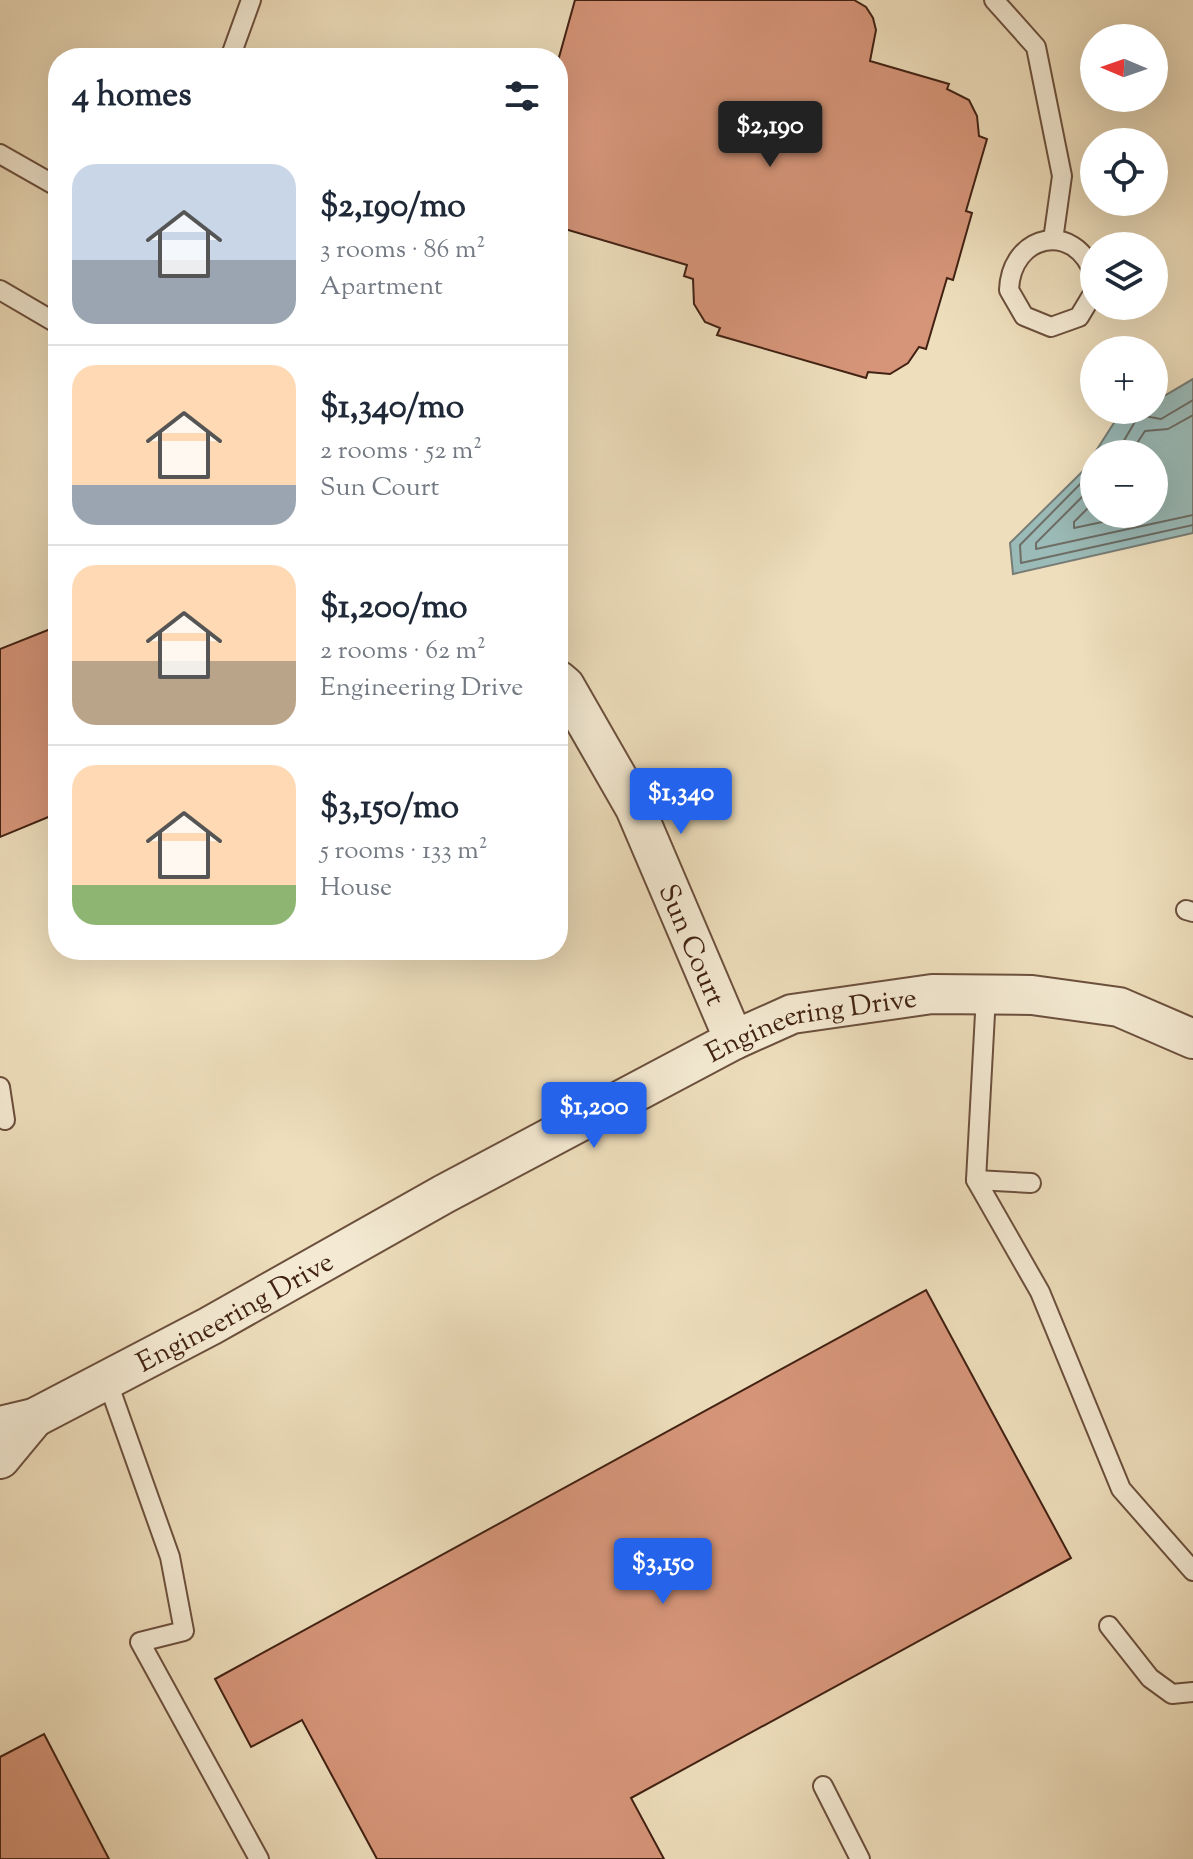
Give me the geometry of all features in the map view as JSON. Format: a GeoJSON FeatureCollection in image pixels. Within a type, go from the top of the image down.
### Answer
{"type":"FeatureCollection","features":[{"type":"Feature","properties":{"kind":"street","name":"Sun Court"},"geometry":{"type":"LineString","coordinates":[[568,700],[635,808],[734,1040]]}},
{"type":"Feature","properties":{"kind":"street","name":"Engineering Drive"},"geometry":{"type":"LineString","coordinates":[[0,1459],[17,1422],[107,1380],[734,1040],[792,1014],[852,1003],[932,994],[1032,995],[1119,1007],[1193,1039]]}},
{"type":"Feature","properties":{"kind":"lane"},"geometry":{"type":"LineString","coordinates":[[234,48],[251,0]]}},
{"type":"Feature","properties":{"kind":"lane"},"geometry":{"type":"LineString","coordinates":[[994,0],[1036,47],[1062,176],[1053,240]]}},
{"type":"Feature","properties":{"kind":"lane"},"geometry":{"type":"LineString","coordinates":[[0,154],[48,181]]}},
{"type":"Feature","properties":{"kind":"lane"},"geometry":{"type":"LineString","coordinates":[[1080,250],[1053,240],[1038,243],[1015,261],[1009,290],[1014,304],[1036,324],[1066,325],[1080,313]]}},
{"type":"Feature","properties":{"kind":"lane"},"geometry":{"type":"LineString","coordinates":[[0,290],[48,318]]}},
{"type":"Feature","properties":{"kind":"lane"},"geometry":{"type":"LineString","coordinates":[[986,995],[976,1180],[1040,1292],[1121,1489],[1193,1571]]}},
{"type":"Feature","properties":{"kind":"lane"},"geometry":{"type":"LineString","coordinates":[[0,1087],[5,1120]]}},
{"type":"Feature","properties":{"kind":"lane"},"geometry":{"type":"LineString","coordinates":[[976,1180],[1031,1183]]}},
{"type":"Feature","properties":{"kind":"lane"},"geometry":{"type":"LineString","coordinates":[[107,1380],[170,1557],[184,1631],[140,1642],[259,1859]]}},
{"type":"Feature","properties":{"kind":"lane"},"geometry":{"type":"LineString","coordinates":[[1109,1626],[1150,1678],[1172,1694],[1193,1692]]}},
{"type":"Feature","properties":{"kind":"lane"},"geometry":{"type":"LineString","coordinates":[[823,1786],[860,1859]]}},
{"type":"Feature","properties":{"kind":"water"},"geometry":{"type":"Polygon","coordinates":[[[1193,379],[1193,533],[1013,574],[1010,543],[1080,474],[1080,528],[1168,528],[1168,440],[1103,440],[1113,424],[1168,424],[1168,394],[1193,379]]]}},
{"type":"Feature","properties":{"kind":"building"},"geometry":{"type":"Polygon","coordinates":[[[575,0],[854,0],[866,7],[876,30],[870,61],[949,84],[947,89],[969,100],[977,116],[979,136],[987,139],[966,211],[972,213],[953,280],[947,278],[926,349],[919,347],[908,363],[890,374],[868,372],[866,378],[717,335],[720,328],[705,322],[694,304],[693,279],[684,276],[687,265],[568,230],[568,48],[562,48],[575,0]]]}},
{"type":"Feature","properties":{"kind":"building"},"geometry":{"type":"Polygon","coordinates":[[[48,630],[48,817],[0,837],[0,649],[48,630]]]}},
{"type":"Feature","properties":{"kind":"building"},"geometry":{"type":"Polygon","coordinates":[[[926,1290],[1071,1558],[631,1798],[664,1859],[377,1859],[302,1720],[251,1747],[215,1679],[926,1290]]]}},
{"type":"Feature","properties":{"kind":"building"},"geometry":{"type":"Polygon","coordinates":[[[44,1734],[109,1859],[0,1859],[0,1757],[44,1734]]]}}]}
